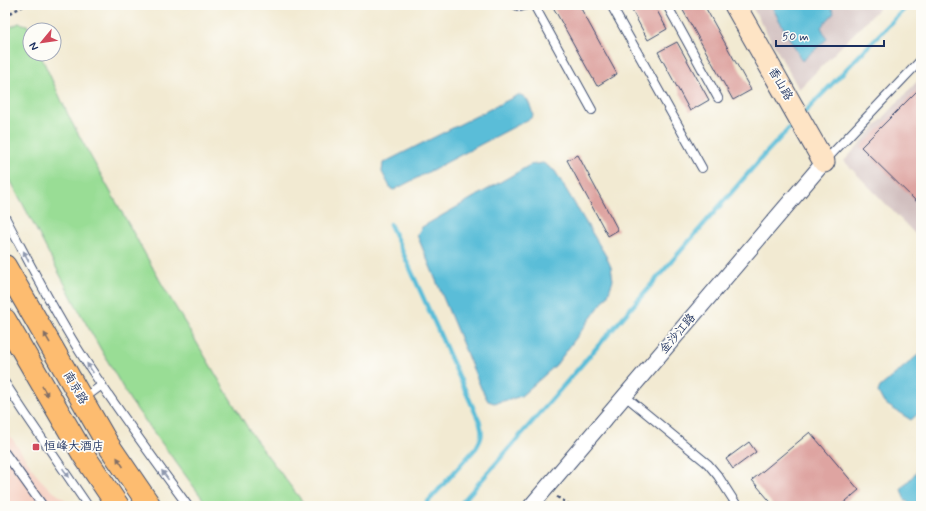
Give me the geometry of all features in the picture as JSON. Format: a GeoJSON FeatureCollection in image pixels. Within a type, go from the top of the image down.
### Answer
{"type":"FeatureCollection","features":[{"type":"Feature","properties":{"kind":"main road","name":"南京路"},"geometry":{"type":"LineString","coordinates":[[5,266],[107,443],[150,506]]}},
{"type":"Feature","properties":{"kind":"main road"},"geometry":{"type":"LineString","coordinates":[[5,320],[83,454],[118,506]]}},
{"type":"Feature","properties":{"kind":"street","name":"香山路"},"geometry":{"type":"LineString","coordinates":[[735,5],[824,162]]}},
{"type":"Feature","properties":{"kind":"street","name":"金沙江路"},"geometry":{"type":"LineString","coordinates":[[532,506],[824,162]]}},
{"type":"Feature","properties":{"kind":"lane"},"geometry":{"type":"LineString","coordinates":[[516,5],[520,7],[527,5]]}},
{"type":"Feature","properties":{"kind":"lane"},"geometry":{"type":"LineString","coordinates":[[534,5],[592,110]]}},
{"type":"Feature","properties":{"kind":"lane"},"geometry":{"type":"LineString","coordinates":[[610,5],[702,168]]}},
{"type":"Feature","properties":{"kind":"lane"},"geometry":{"type":"LineString","coordinates":[[667,5],[718,98]]}},
{"type":"Feature","properties":{"kind":"lane"},"geometry":{"type":"LineString","coordinates":[[824,162],[921,60]]}},
{"type":"Feature","properties":{"kind":"lane"},"geometry":{"type":"LineString","coordinates":[[5,217],[55,312],[83,357],[128,423],[188,506]]}},
{"type":"Feature","properties":{"kind":"lane"},"geometry":{"type":"LineString","coordinates":[[5,383],[88,506]]}},
{"type":"Feature","properties":{"kind":"lane"},"geometry":{"type":"LineString","coordinates":[[82,399],[102,385]]}},
{"type":"Feature","properties":{"kind":"lane"},"geometry":{"type":"LineString","coordinates":[[625,396],[708,464],[718,476],[736,504],[732,506]]}},
{"type":"Feature","properties":{"kind":"lane"},"geometry":{"type":"LineString","coordinates":[[5,453],[43,506]]}},
{"type":"Feature","properties":{"kind":"path"},"geometry":{"type":"LineString","coordinates":[[5,16],[25,5]]}},
{"type":"Feature","properties":{"kind":"shaded area"},"geometry":{"type":"Polygon","coordinates":[[[751,5],[882,5],[799,89],[751,5]]]}},
{"type":"Feature","properties":{"kind":"shaded area"},"geometry":{"type":"Polygon","coordinates":[[[921,77],[921,240],[844,161],[921,77]]]}},
{"type":"Feature","properties":{"kind":"shaded area"},"geometry":{"type":"Polygon","coordinates":[[[5,428],[38,477],[51,490],[64,499],[69,506],[5,506],[5,428]]]}},
{"type":"Feature","properties":{"kind":"green space"},"geometry":{"type":"Polygon","coordinates":[[[19,23],[22,24],[22,62],[44,62],[71,121],[163,286],[252,435],[306,506],[208,506],[130,400],[80,313],[5,170],[5,30],[19,23]]]}},
{"type":"Feature","properties":{"kind":"water"},"geometry":{"type":"Polygon","coordinates":[[[780,5],[830,5],[834,13],[821,27],[827,39],[802,61],[773,9],[780,5]]]}},
{"type":"Feature","properties":{"kind":"water"},"geometry":{"type":"Polygon","coordinates":[[[518,95],[524,97],[528,102],[533,115],[531,118],[394,190],[391,189],[382,172],[383,163],[518,95]]]}},
{"type":"Feature","properties":{"kind":"water"},"geometry":{"type":"Polygon","coordinates":[[[543,163],[555,171],[606,256],[611,267],[613,280],[608,295],[556,365],[521,396],[494,403],[488,401],[481,388],[417,235],[422,227],[530,165],[543,163]]]}},
{"type":"Feature","properties":{"kind":"water"},"geometry":{"type":"Polygon","coordinates":[[[921,354],[921,411],[911,420],[884,403],[878,392],[880,387],[921,354]]]}},
{"type":"Feature","properties":{"kind":"water"},"geometry":{"type":"Polygon","coordinates":[[[921,467],[921,506],[911,506],[904,498],[901,489],[921,467]]]}},
{"type":"Feature","properties":{"kind":"building"},"geometry":{"type":"Polygon","coordinates":[[[558,5],[579,5],[617,74],[597,86],[553,7],[558,5]]]}},
{"type":"Feature","properties":{"kind":"building"},"geometry":{"type":"Polygon","coordinates":[[[629,5],[654,5],[667,29],[648,40],[629,5]]]}},
{"type":"Feature","properties":{"kind":"building"},"geometry":{"type":"Polygon","coordinates":[[[680,5],[704,5],[751,90],[733,100],[680,5]]]}},
{"type":"Feature","properties":{"kind":"building"},"geometry":{"type":"Polygon","coordinates":[[[677,42],[709,100],[690,111],[658,52],[677,42]]]}},
{"type":"Feature","properties":{"kind":"building"},"geometry":{"type":"Polygon","coordinates":[[[921,87],[921,206],[861,147],[921,87]]]}},
{"type":"Feature","properties":{"kind":"building"},"geometry":{"type":"Polygon","coordinates":[[[578,155],[618,230],[608,236],[567,160],[578,155]]]}},
{"type":"Feature","properties":{"kind":"building"},"geometry":{"type":"Polygon","coordinates":[[[810,432],[859,490],[840,506],[774,506],[752,480],[810,432]]]}},
{"type":"Feature","properties":{"kind":"building"},"geometry":{"type":"Polygon","coordinates":[[[749,442],[756,452],[733,469],[726,459],[749,442]]]}},
{"type":"Feature","properties":{"kind":"waterway"},"geometry":{"type":"LineString","coordinates":[[803,114],[908,5]]}},
{"type":"Feature","properties":{"kind":"waterway"},"geometry":{"type":"LineString","coordinates":[[459,506],[764,155],[795,122]]}},
{"type":"Feature","properties":{"kind":"waterway"},"geometry":{"type":"LineString","coordinates":[[390,224],[480,423],[482,433],[481,439],[476,448],[424,506]]}},
{"type":"Feature","properties":{"kind":"place","name":"恒峰大酒店"},"geometry":{"type":"Point","coordinates":[36,447]}}]}
